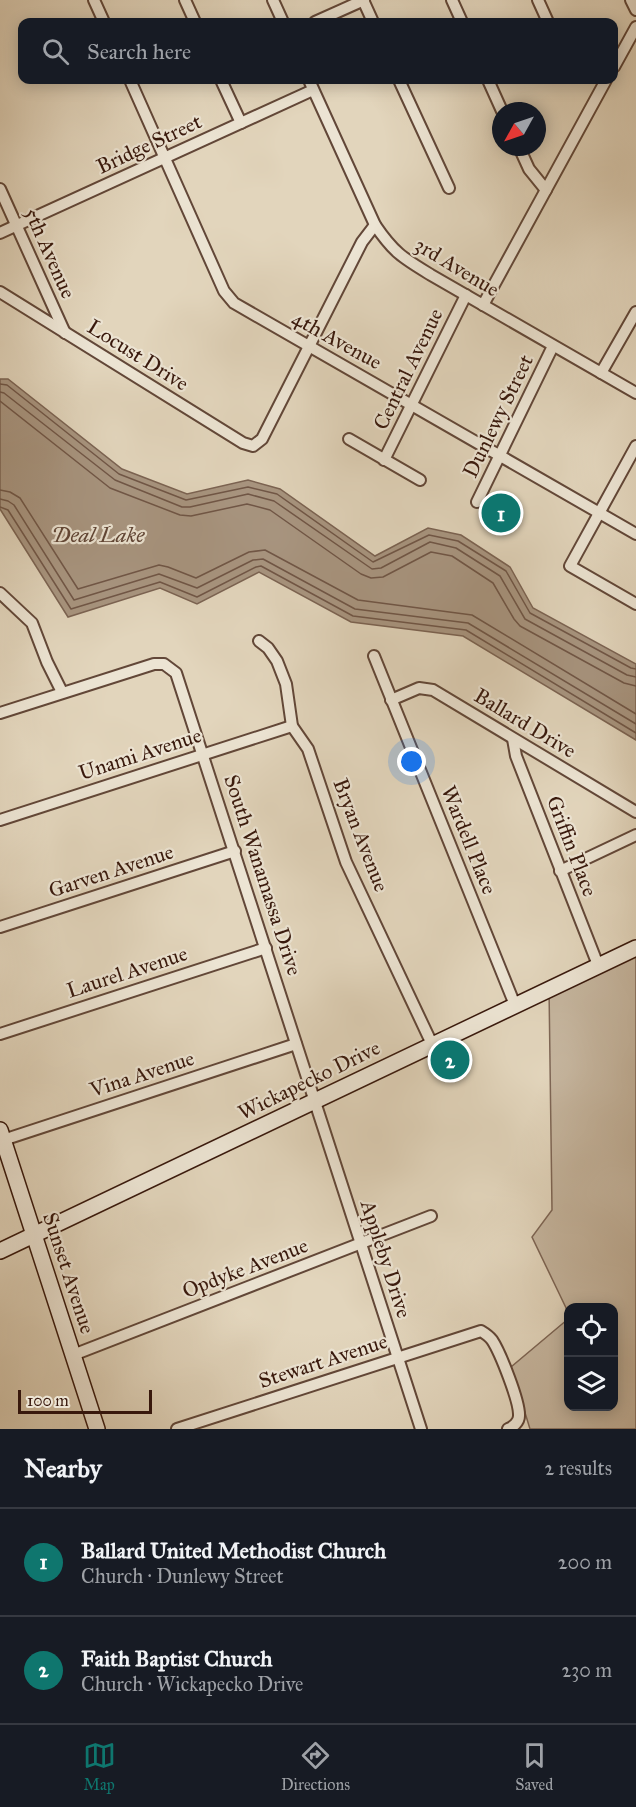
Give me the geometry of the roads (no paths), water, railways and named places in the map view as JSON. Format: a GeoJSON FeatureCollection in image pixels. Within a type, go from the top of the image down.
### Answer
{"type":"FeatureCollection","features":[{"type":"Feature","properties":{"kind":"street"},"geometry":{"type":"LineString","coordinates":[[94,0],[102,18]]}},
{"type":"Feature","properties":{"kind":"street"},"geometry":{"type":"LineString","coordinates":[[184,0],[193,18]]}},
{"type":"Feature","properties":{"kind":"street"},"geometry":{"type":"LineString","coordinates":[[273,0],[281,18]]}},
{"type":"Feature","properties":{"kind":"street"},"geometry":{"type":"LineString","coordinates":[[324,18],[363,0],[371,18]]}},
{"type":"Feature","properties":{"kind":"street"},"geometry":{"type":"LineString","coordinates":[[452,0],[460,18]]}},
{"type":"Feature","properties":{"kind":"street"},"geometry":{"type":"LineString","coordinates":[[538,0],[546,18]]}},
{"type":"Feature","properties":{"kind":"street"},"geometry":{"type":"LineString","coordinates":[[631,0],[636,10]]}},
{"type":"Feature","properties":{"kind":"street"},"geometry":{"type":"LineString","coordinates":[[618,59],[636,27]]}},
{"type":"Feature","properties":{"kind":"street","name":"4th Avenue"},"geometry":{"type":"LineString","coordinates":[[132,84],[224,291],[240,308],[412,404],[636,534]]}},
{"type":"Feature","properties":{"kind":"street"},"geometry":{"type":"LineString","coordinates":[[223,84],[241,123]]}},
{"type":"Feature","properties":{"kind":"street"},"geometry":{"type":"LineString","coordinates":[[401,84],[449,188]]}},
{"type":"Feature","properties":{"kind":"street"},"geometry":{"type":"LineString","coordinates":[[490,84],[498,102]]}},
{"type":"Feature","properties":{"kind":"street"},"geometry":{"type":"LineString","coordinates":[[483,305],[604,84]]}},
{"type":"Feature","properties":{"kind":"street","name":"Bridge Street"},"geometry":{"type":"LineString","coordinates":[[0,233],[241,123],[311,85]]}},
{"type":"Feature","properties":{"kind":"street","name":"3rd Avenue"},"geometry":{"type":"LineString","coordinates":[[311,85],[375,225],[389,246],[405,259],[636,393]]}},
{"type":"Feature","properties":{"kind":"street"},"geometry":{"type":"LineString","coordinates":[[523,156],[529,170],[546,190]]}},
{"type":"Feature","properties":{"kind":"street","name":"5th Avenue"},"geometry":{"type":"LineString","coordinates":[[0,189],[65,333]]}},
{"type":"Feature","properties":{"kind":"street"},"geometry":{"type":"LineString","coordinates":[[309,347],[362,242],[375,225]]}},
{"type":"Feature","properties":{"kind":"street","name":"Locust Drive"},"geometry":{"type":"LineString","coordinates":[[0,292],[253,446],[262,439],[309,347]]}},
{"type":"Feature","properties":{"kind":"street","name":"Central Avenue"},"geometry":{"type":"LineString","coordinates":[[384,460],[466,295]]}},
{"type":"Feature","properties":{"kind":"street"},"geometry":{"type":"LineString","coordinates":[[601,373],[636,312]]}},
{"type":"Feature","properties":{"kind":"street","name":"Dunlewy Street"},"geometry":{"type":"LineString","coordinates":[[477,502],[553,346]]}},
{"type":"Feature","properties":{"kind":"street"},"geometry":{"type":"LineString","coordinates":[[349,439],[420,480]]}},
{"type":"Feature","properties":{"kind":"street"},"geometry":{"type":"LineString","coordinates":[[636,446],[570,566],[636,604]]}},
{"type":"Feature","properties":{"kind":"street"},"geometry":{"type":"LineString","coordinates":[[0,713],[62,693],[46,662],[32,623],[22,611],[2,599]]}},
{"type":"Feature","properties":{"kind":"street","name":"Bryan Avenue"},"geometry":{"type":"LineString","coordinates":[[259,641],[268,648],[277,661],[286,684],[292,726],[308,749],[346,862],[432,1044]]}},
{"type":"Feature","properties":{"kind":"street","name":"Wardell Place"},"geometry":{"type":"LineString","coordinates":[[374,656],[515,1005]]}},
{"type":"Feature","properties":{"kind":"street","name":"South Wanamassa Drive"},"geometry":{"type":"LineString","coordinates":[[62,693],[154,663],[168,666],[178,676],[315,1100]]}},
{"type":"Feature","properties":{"kind":"street","name":"Ballard Drive"},"geometry":{"type":"LineString","coordinates":[[391,700],[419,688],[430,689],[636,812]]}},
{"type":"Feature","properties":{"kind":"street","name":"Unami Avenue"},"geometry":{"type":"LineString","coordinates":[[0,820],[292,726]]}},
{"type":"Feature","properties":{"kind":"street","name":"Griffin Place"},"geometry":{"type":"LineString","coordinates":[[513,739],[516,756],[598,965]]}},
{"type":"Feature","properties":{"kind":"street"},"geometry":{"type":"LineString","coordinates":[[560,871],[636,834]]}},
{"type":"Feature","properties":{"kind":"street","name":"Garven Avenue"},"geometry":{"type":"LineString","coordinates":[[0,927],[235,851]]}},
{"type":"Feature","properties":{"kind":"street","name":"Laurel Avenue"},"geometry":{"type":"LineString","coordinates":[[0,1034],[266,948]]}},
{"type":"Feature","properties":{"kind":"street","name":"Wickapecko Drive"},"geometry":{"type":"LineString","coordinates":[[0,1251],[636,948]]}},
{"type":"Feature","properties":{"kind":"street","name":"Vina Avenue"},"geometry":{"type":"LineString","coordinates":[[1,1137],[296,1044]]}},
{"type":"Feature","properties":{"kind":"street","name":"Appleby Drive"},"geometry":{"type":"LineString","coordinates":[[315,1100],[421,1429]]}},
{"type":"Feature","properties":{"kind":"street","name":"Sunset Avenue"},"geometry":{"type":"LineString","coordinates":[[1,1137],[97,1429]]}},
{"type":"Feature","properties":{"kind":"street","name":"Opdyke Avenue"},"geometry":{"type":"LineString","coordinates":[[73,1355],[431,1216]]}},
{"type":"Feature","properties":{"kind":"street","name":"Stewart Avenue"},"geometry":{"type":"LineString","coordinates":[[177,1429],[481,1331],[490,1337],[496,1347],[517,1404],[520,1417],[510,1428]]}},
{"type":"Feature","properties":{"kind":"water","name":"Deal Lake"},"geometry":{"type":"Polygon","coordinates":[[[0,379],[8,379],[122,469],[187,494],[248,480],[280,489],[375,556],[428,528],[461,535],[510,567],[533,608],[636,664],[636,740],[463,636],[351,622],[259,572],[197,604],[160,588],[68,617],[0,509],[0,379]]]}},
{"type":"Feature","properties":{"kind":"place","name":"Ballard United Methodist Church"},"geometry":{"type":"Point","coordinates":[501,513]}},
{"type":"Feature","properties":{"kind":"place","name":"Faith Baptist Church"},"geometry":{"type":"Point","coordinates":[450,1060]}}]}
